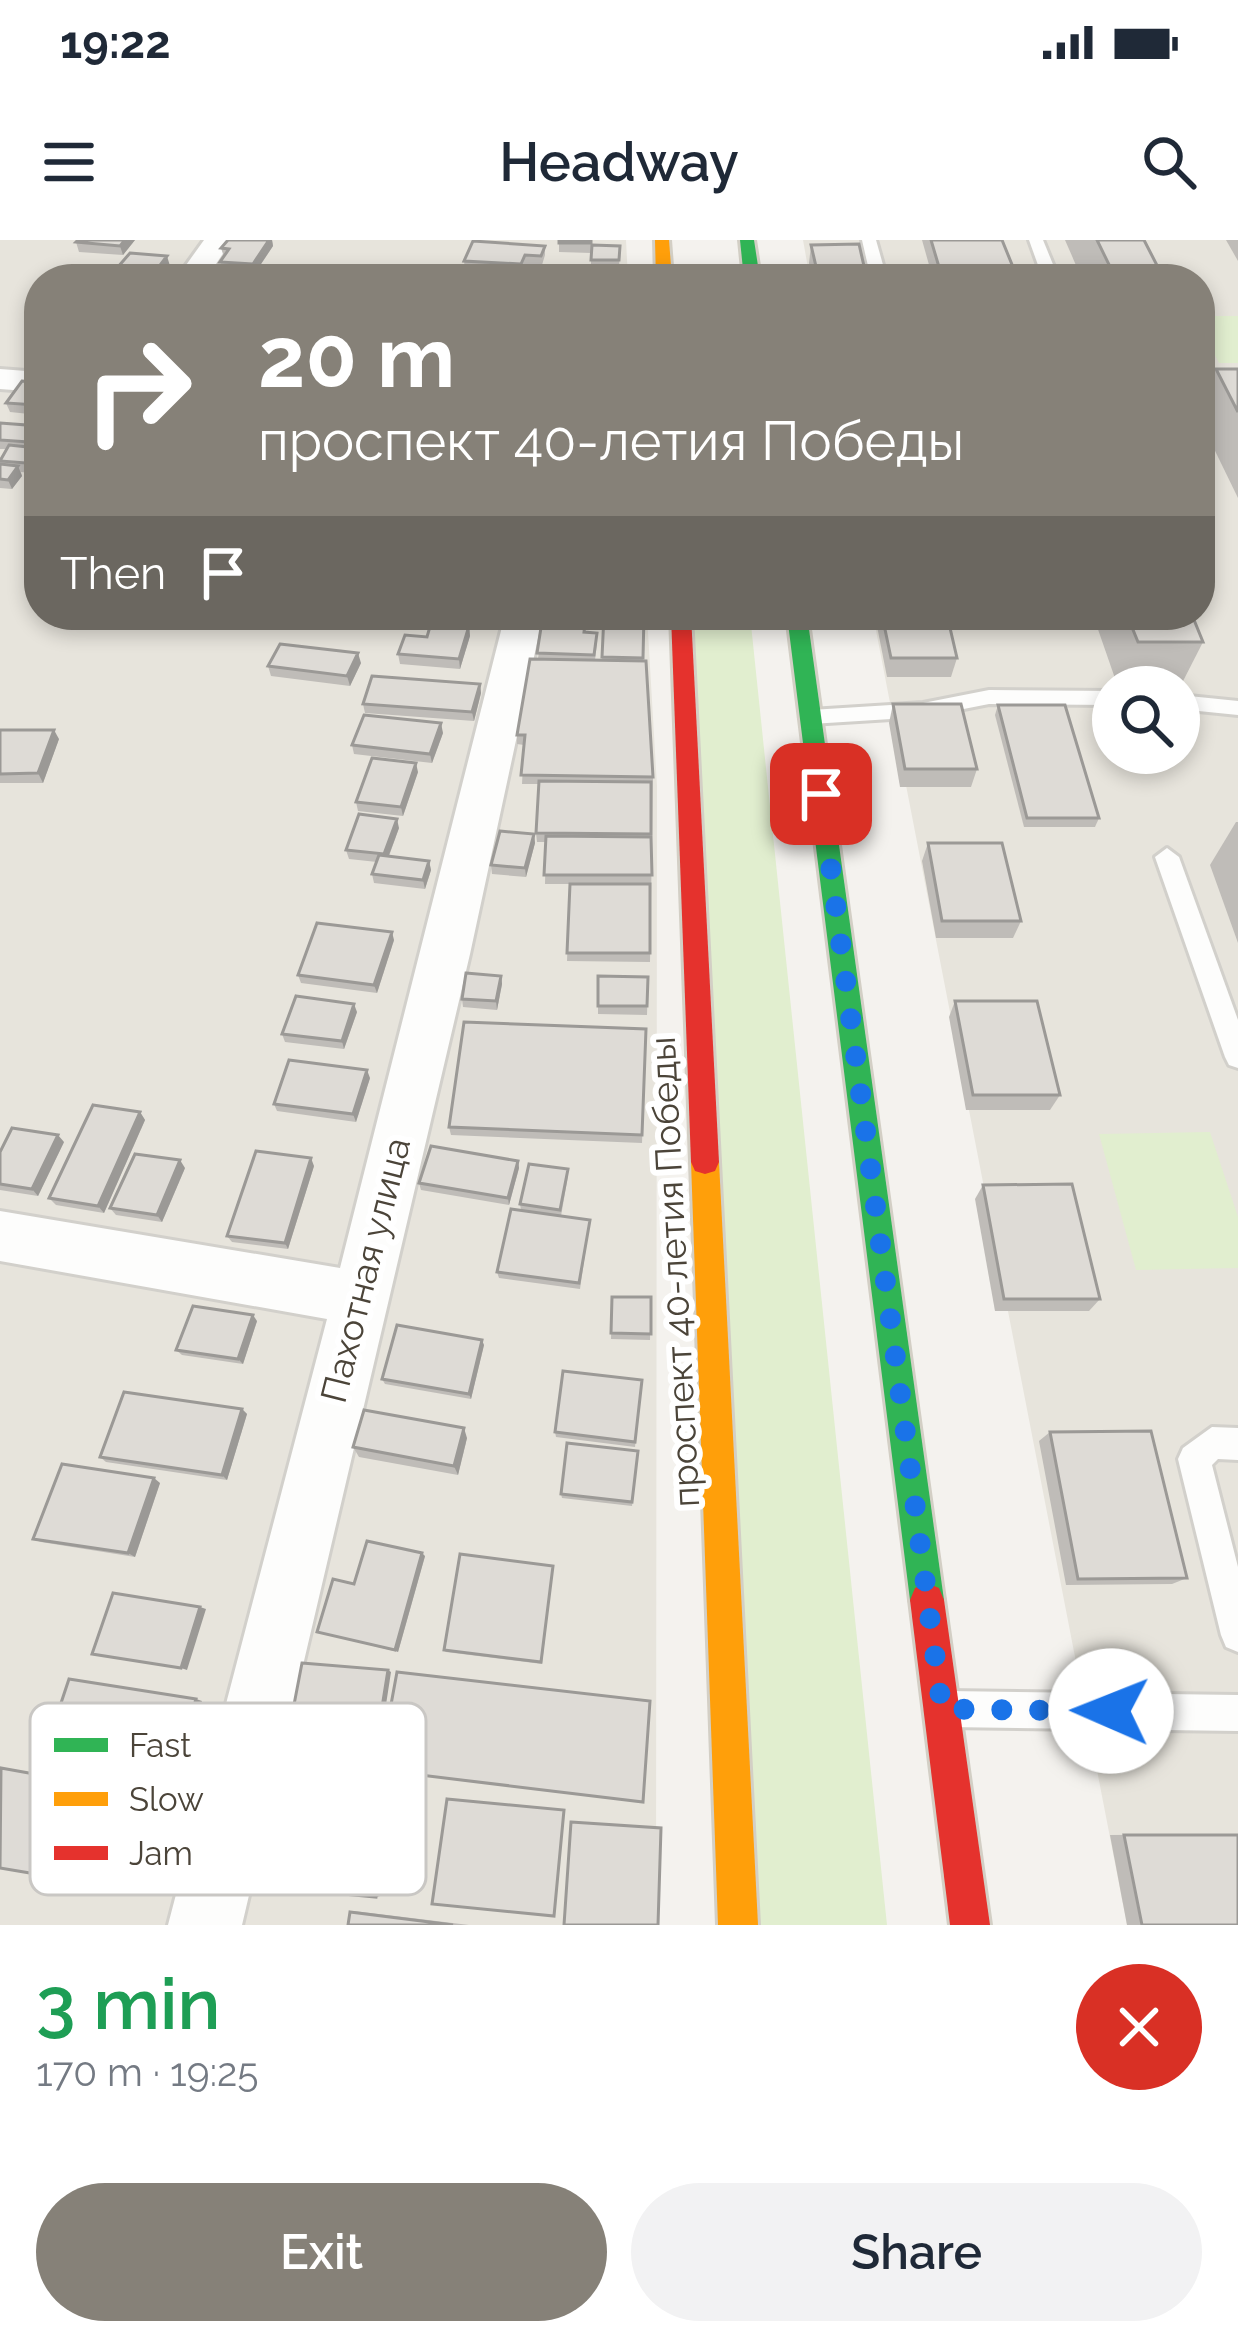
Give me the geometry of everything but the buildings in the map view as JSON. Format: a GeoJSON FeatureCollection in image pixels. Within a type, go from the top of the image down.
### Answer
{"type":"FeatureCollection","features":[{"type":"Feature","properties":{"kind":"main road","name":"проспект 40-летия Победы"},"geometry":{"type":"LineString","coordinates":[[682,630],[738,1925]]}},
{"type":"Feature","properties":{"kind":"main road"},"geometry":{"type":"LineString","coordinates":[[799,630],[970,1925]]}},
{"type":"Feature","properties":{"kind":"street","name":"Пахотная улица"},"geometry":{"type":"LineString","coordinates":[[259,1703],[446,954],[521,630]]}},
{"type":"Feature","properties":{"kind":"street"},"geometry":{"type":"LineString","coordinates":[[0,1236],[357,1298]]}},
{"type":"Feature","properties":{"kind":"street","name":"Пахотная улица"},"geometry":{"type":"LineString","coordinates":[[205,1925],[212,1895]]}},
{"type":"Feature","properties":{"kind":"lane"},"geometry":{"type":"LineString","coordinates":[[811,717],[923,710],[988,697],[1092,698]]}},
{"type":"Feature","properties":{"kind":"lane"},"geometry":{"type":"LineString","coordinates":[[1200,704],[1238,708]]}},
{"type":"Feature","properties":{"kind":"lane"},"geometry":{"type":"LineString","coordinates":[[1167,857],[1238,1057]]}},
{"type":"Feature","properties":{"kind":"lane"},"geometry":{"type":"LineString","coordinates":[[1238,1444],[1212,1443],[1194,1459],[1238,1635]]}},
{"type":"Feature","properties":{"kind":"lane"},"geometry":{"type":"LineString","coordinates":[[942,1709],[1238,1713]]}},
{"type":"Feature","properties":{"kind":"shaded area"},"geometry":{"type":"Polygon","coordinates":[[[0,240],[626,240],[627,264],[24,264],[24,630],[648,630],[657,786],[656,1925],[0,1925],[0,240]]]}},
{"type":"Feature","properties":{"kind":"shaded area"},"geometry":{"type":"Polygon","coordinates":[[[803,240],[1238,240],[1238,1925],[1127,1925],[876,630],[1215,630],[1215,264],[807,264],[803,240]]]}},
{"type":"Feature","properties":{"kind":"green space"},"geometry":{"type":"Polygon","coordinates":[[[1215,316],[1238,316],[1238,363],[1219,363],[1215,316]]]}},
{"type":"Feature","properties":{"kind":"green space"},"geometry":{"type":"Polygon","coordinates":[[[693,630],[752,630],[887,1925],[746,1925],[693,630]]]}},
{"type":"Feature","properties":{"kind":"green space"},"geometry":{"type":"Polygon","coordinates":[[[1210,1132],[1238,1217],[1238,1268],[1136,1270],[1099,1134],[1210,1132]]]}},
{"type":"Feature","properties":{"kind":"traffic: fast"},"geometry":{"type":"LineString","coordinates":[[747,240],[750,264]]}},
{"type":"Feature","properties":{"kind":"traffic: fast"},"geometry":{"type":"LineString","coordinates":[[799,630],[927,1600]]}},
{"type":"Feature","properties":{"kind":"traffic: slow"},"geometry":{"type":"LineString","coordinates":[[662,240],[663,264]]}},
{"type":"Feature","properties":{"kind":"traffic: slow"},"geometry":{"type":"LineString","coordinates":[[705,1162],[738,1925]]}},
{"type":"Feature","properties":{"kind":"traffic: jam"},"geometry":{"type":"LineString","coordinates":[[682,630],[705,1162]]}},
{"type":"Feature","properties":{"kind":"traffic: jam"},"geometry":{"type":"LineString","coordinates":[[927,1600],[970,1925]]}},
{"type":"Feature","properties":{"kind":"route"},"geometry":{"type":"LineString","coordinates":[[821,794],[942,1709],[1111,1711]]}}]}
